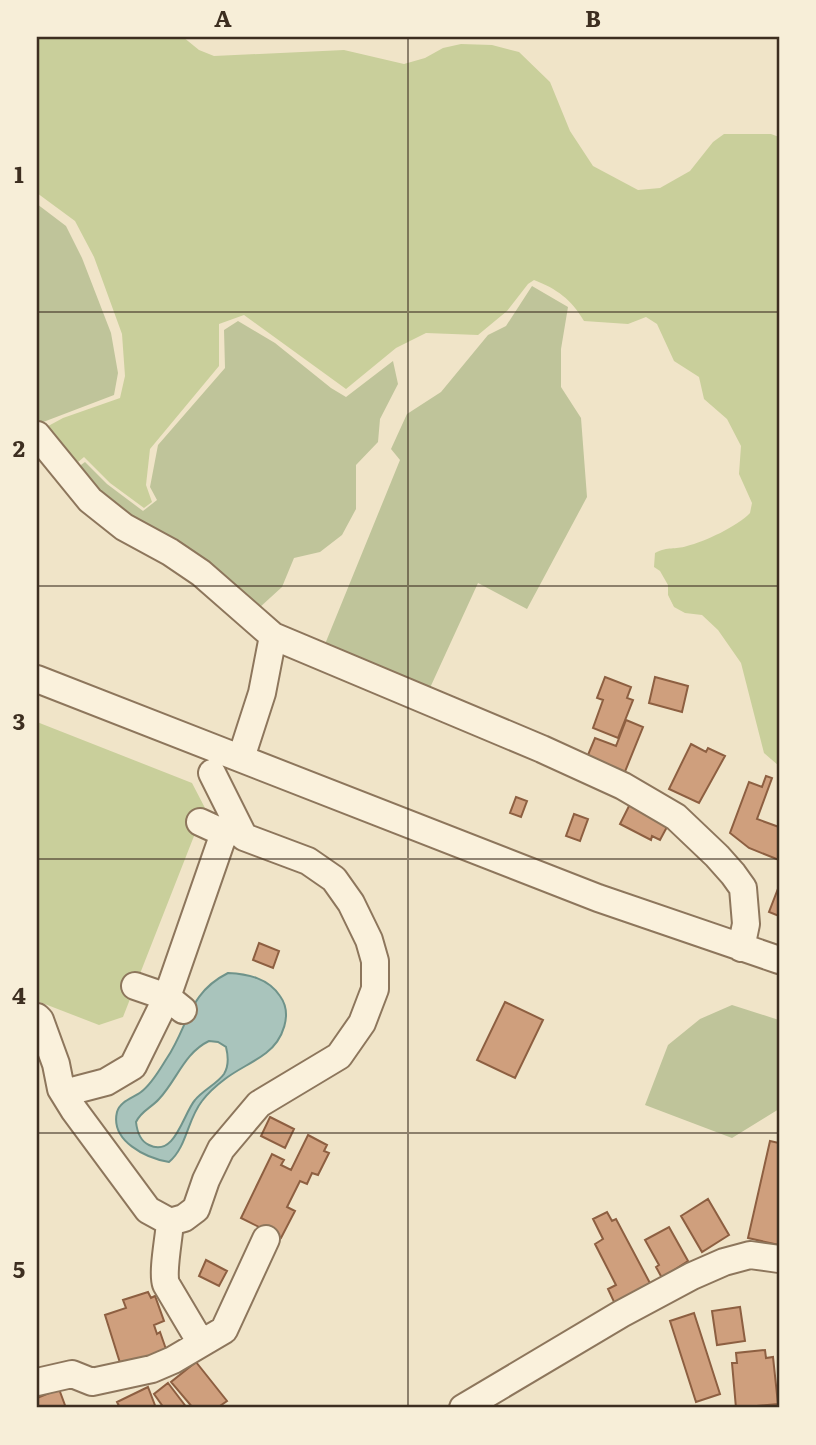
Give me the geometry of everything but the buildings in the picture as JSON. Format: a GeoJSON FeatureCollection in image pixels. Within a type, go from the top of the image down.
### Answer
{"type":"FeatureCollection","features":[{"type":"Feature","properties":{"kind":"street"},"geometry":{"type":"LineString","coordinates":[[37,435],[90,500],[124,527],[170,552],[201,573],[273,636],[542,749],[623,786],[676,817],[725,865],[743,888],[746,924],[741,948]]}},
{"type":"Feature","properties":{"kind":"street"},"geometry":{"type":"LineString","coordinates":[[242,758],[262,693],[273,636]]}},
{"type":"Feature","properties":{"kind":"street"},"geometry":{"type":"LineString","coordinates":[[37,679],[598,898],[779,960]]}},
{"type":"Feature","properties":{"kind":"street"},"geometry":{"type":"LineString","coordinates":[[64,1093],[106,1082],[133,1066],[175,1004],[232,833],[212,773]]}},
{"type":"Feature","properties":{"kind":"street"},"geometry":{"type":"LineString","coordinates":[[170,1223],[184,1218],[196,1209],[221,1149],[259,1104],[339,1056],[362,1023],[375,989],[375,961],[369,940],[351,903],[334,879],[308,861],[200,821]]}},
{"type":"Feature","properties":{"kind":"street"},"geometry":{"type":"LineString","coordinates":[[135,986],[175,1004]]}},
{"type":"Feature","properties":{"kind":"street"},"geometry":{"type":"LineString","coordinates":[[37,1017],[64,1093],[148,1210],[170,1223]]}},
{"type":"Feature","properties":{"kind":"street"},"geometry":{"type":"LineString","coordinates":[[170,1223],[163,1276],[201,1343]]}},
{"type":"Feature","properties":{"kind":"street"},"geometry":{"type":"LineString","coordinates":[[37,1382],[72,1374],[92,1382],[152,1369],[224,1330],[266,1239]]}},
{"type":"Feature","properties":{"kind":"street"},"geometry":{"type":"LineString","coordinates":[[463,1408],[621,1314],[692,1276],[724,1262],[750,1255],[779,1259]]}},
{"type":"Feature","properties":{"kind":"green space"},"geometry":{"type":"Polygon","coordinates":[[[37,37],[183,37],[199,50],[214,56],[344,50],[404,64],[425,58],[443,48],[461,44],[492,45],[519,52],[550,82],[570,131],[593,166],[638,190],[660,188],[690,171],[713,142],[724,134],[771,134],[779,137],[779,766],[764,753],[741,663],[718,630],[702,615],[685,613],[674,607],[668,595],[668,585],[660,571],[654,567],[655,553],[694,544],[720,533],[750,513],[752,503],[739,474],[741,446],[727,419],[704,399],[699,377],[674,361],[657,324],[646,317],[628,324],[584,321],[563,296],[534,280],[507,311],[478,335],[426,333],[396,348],[346,389],[244,315],[219,324],[219,366],[150,449],[146,485],[152,502],[144,508],[110,483],[84,457],[71,468],[39,431],[63,418],[120,398],[125,376],[122,334],[94,257],[75,221],[37,193],[37,37]]]}},
{"type":"Feature","properties":{"kind":"green space"},"geometry":{"type":"Polygon","coordinates":[[[37,204],[66,226],[82,258],[111,333],[118,373],[114,395],[38,424],[37,204]]]}},
{"type":"Feature","properties":{"kind":"green space"},"geometry":{"type":"Polygon","coordinates":[[[532,286],[568,307],[561,349],[561,387],[581,418],[587,497],[527,609],[478,583],[429,690],[323,649],[400,460],[391,449],[407,414],[441,392],[488,335],[506,326],[532,286]]]}},
{"type":"Feature","properties":{"kind":"green space"},"geometry":{"type":"Polygon","coordinates":[[[238,321],[275,343],[346,397],[393,361],[398,384],[380,419],[378,442],[356,465],[356,509],[342,535],[320,552],[294,558],[282,587],[259,608],[229,579],[182,546],[125,519],[74,470],[85,462],[107,484],[143,511],[157,500],[150,487],[158,445],[225,368],[224,330],[238,321]]]}},
{"type":"Feature","properties":{"kind":"green space"},"geometry":{"type":"Polygon","coordinates":[[[37,722],[192,783],[205,808],[123,1017],[99,1025],[37,1001],[37,722]]]}},
{"type":"Feature","properties":{"kind":"green space"},"geometry":{"type":"Polygon","coordinates":[[[732,1005],[779,1020],[779,1109],[732,1138],[645,1105],[668,1045],[700,1019],[732,1005]]]}},
{"type":"Feature","properties":{"kind":"water"},"geometry":{"type":"Polygon","coordinates":[[[228,973],[264,981],[284,1003],[284,1026],[272,1048],[230,1075],[207,1095],[193,1116],[180,1149],[169,1162],[150,1157],[124,1140],[116,1122],[117,1112],[124,1102],[141,1092],[152,1081],[174,1046],[197,1000],[215,981],[228,973]],[[209,1041],[193,1052],[165,1092],[138,1118],[138,1132],[146,1143],[158,1147],[172,1140],[195,1100],[224,1074],[227,1050],[218,1042],[209,1041]]]}}]}
